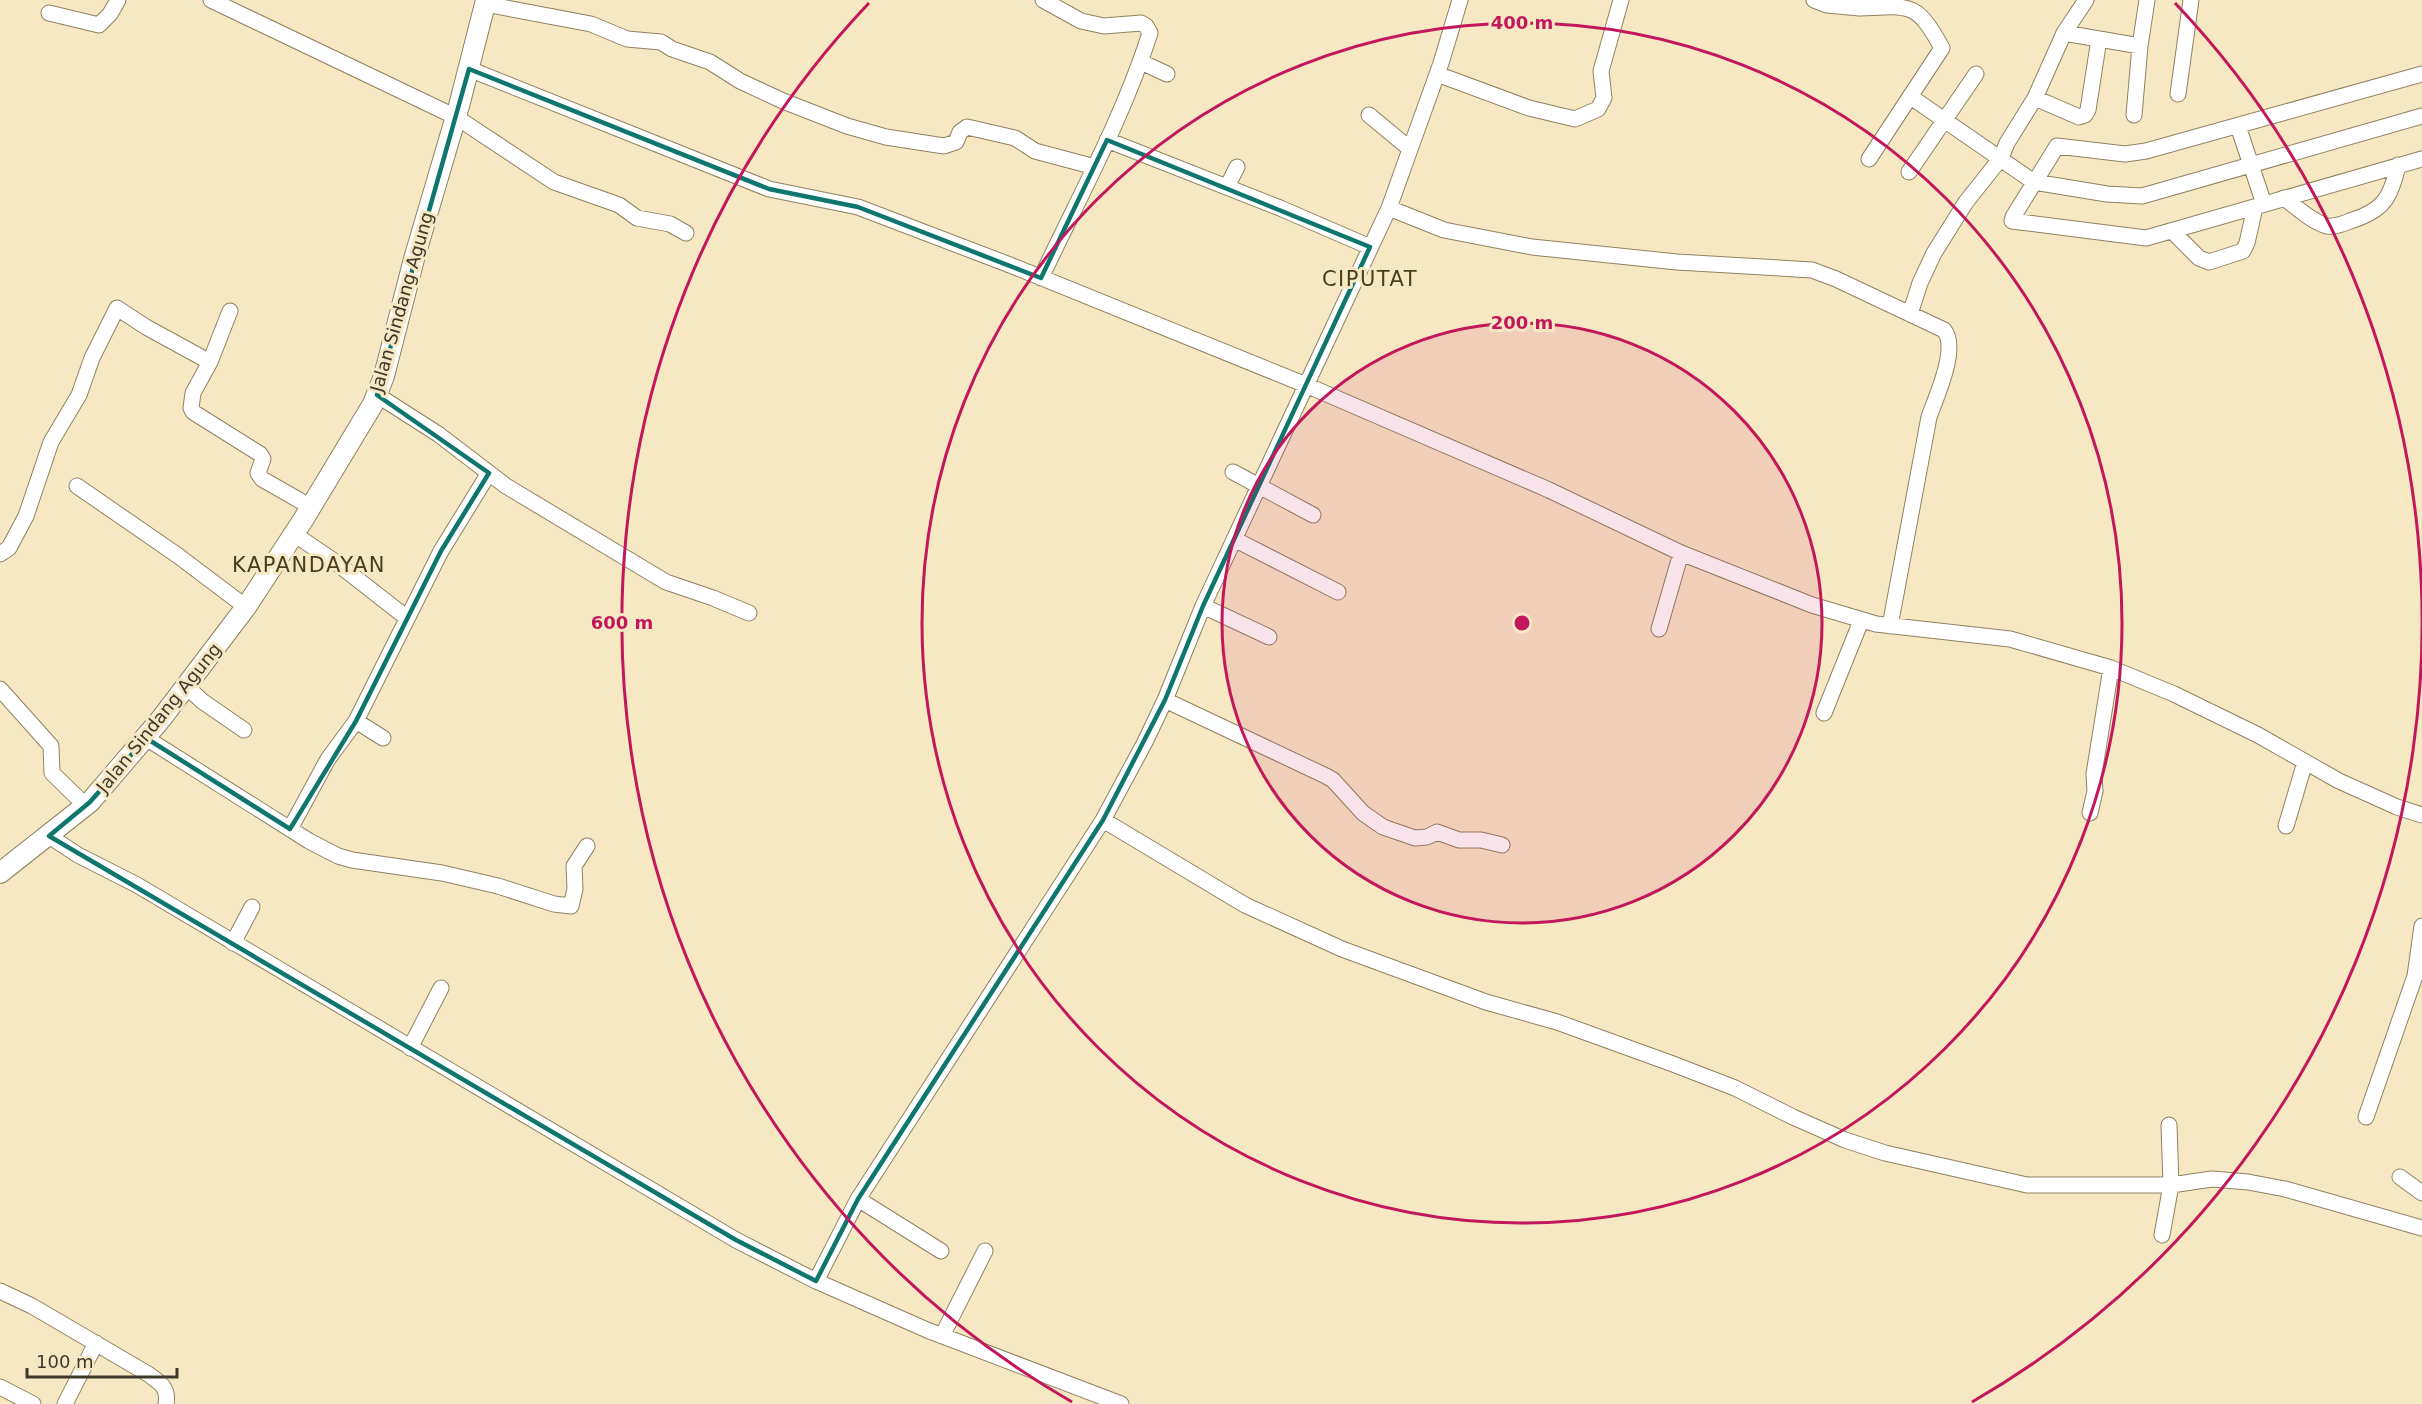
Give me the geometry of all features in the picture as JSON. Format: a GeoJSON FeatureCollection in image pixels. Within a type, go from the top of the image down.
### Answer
{"type":"FeatureCollection","features":[{"type":"Feature","properties":{"kind":"main road","name":"Jalan Sindang Agung"},"geometry":{"type":"LineString","coordinates":[[0,873],[86,807],[146,738],[246,607],[311,507],[377,395],[408,278],[456,117],[485,2]]}},
{"type":"Feature","properties":{"kind":"street"},"geometry":{"type":"LineString","coordinates":[[49,13],[99,25],[110,14],[118,0]]}},
{"type":"Feature","properties":{"kind":"street"},"geometry":{"type":"LineString","coordinates":[[211,0],[456,117],[544,177],[620,206],[637,218],[670,224],[686,233]]}},
{"type":"Feature","properties":{"kind":"street"},"geometry":{"type":"LineString","coordinates":[[1041,278],[1095,167],[1141,62],[1150,33],[1141,23],[1104,26],[1082,21],[1043,0]]}},
{"type":"Feature","properties":{"kind":"street"},"geometry":{"type":"LineString","coordinates":[[816,1281],[858,1199],[1103,820],[1165,700],[1203,606],[1389,208],[1441,62],[1460,0]]}},
{"type":"Feature","properties":{"kind":"street"},"geometry":{"type":"LineString","coordinates":[[1441,62],[1529,108],[1575,119],[1598,110],[1604,98],[1601,72],[1621,0]]}},
{"type":"Feature","properties":{"kind":"street"},"geometry":{"type":"LineString","coordinates":[[1814,0],[1827,5],[1907,6],[1928,22],[1942,48],[1869,159]]}},
{"type":"Feature","properties":{"kind":"street"},"geometry":{"type":"LineString","coordinates":[[1910,314],[1934,253],[1965,202],[2001,158],[2007,143],[2035,98],[2064,33],[2086,0]]}},
{"type":"Feature","properties":{"kind":"street"},"geometry":{"type":"LineString","coordinates":[[2178,94],[2190,0]]}},
{"type":"Feature","properties":{"kind":"street"},"geometry":{"type":"LineString","coordinates":[[2134,115],[2143,1]]}},
{"type":"Feature","properties":{"kind":"street"},"geometry":{"type":"LineString","coordinates":[[485,2],[591,24],[627,39],[661,42],[672,49],[710,62],[740,81],[783,100],[866,132],[944,146],[956,142],[960,132],[967,127],[1015,138],[1035,151],[1095,167]]}},
{"type":"Feature","properties":{"kind":"street"},"geometry":{"type":"LineString","coordinates":[[2064,33],[2140,46]]}},
{"type":"Feature","properties":{"kind":"street"},"geometry":{"type":"LineString","coordinates":[[2035,98],[2079,117],[2085,115],[2088,110],[2099,39]]}},
{"type":"Feature","properties":{"kind":"street"},"geometry":{"type":"LineString","coordinates":[[1141,62],[1167,74]]}},
{"type":"Feature","properties":{"kind":"street"},"geometry":{"type":"LineString","coordinates":[[469,69],[769,189],[858,207],[1041,278],[1306,385],[1559,494],[1681,553],[1812,605],[1861,621],[1890,626],[2010,639],[2111,668],[2185,699],[2258,735],[2339,781],[2397,807],[2422,815]]}},
{"type":"Feature","properties":{"kind":"street"},"geometry":{"type":"LineString","coordinates":[[1909,172],[1976,74]]}},
{"type":"Feature","properties":{"kind":"street"},"geometry":{"type":"LineString","coordinates":[[2422,74],[2137,153],[2125,154],[2057,146],[2013,217],[2014,223],[2140,239],[2422,159]]}},
{"type":"Feature","properties":{"kind":"street"},"geometry":{"type":"LineString","coordinates":[[1911,96],[2034,182],[2134,197],[2422,116]]}},
{"type":"Feature","properties":{"kind":"street"},"geometry":{"type":"LineString","coordinates":[[1369,115],[1410,149]]}},
{"type":"Feature","properties":{"kind":"street"},"geometry":{"type":"LineString","coordinates":[[2172,231],[2204,261],[2215,261],[2238,253],[2245,248],[2260,205],[2251,165],[2238,126]]}},
{"type":"Feature","properties":{"kind":"street"},"geometry":{"type":"LineString","coordinates":[[1107,140],[1370,247]]}},
{"type":"Feature","properties":{"kind":"street"},"geometry":{"type":"LineString","coordinates":[[2284,198],[2318,222],[2336,226],[2369,215],[2378,209],[2392,191],[2398,165]]}},
{"type":"Feature","properties":{"kind":"street"},"geometry":{"type":"LineString","coordinates":[[1227,187],[1237,166]]}},
{"type":"Feature","properties":{"kind":"street"},"geometry":{"type":"LineString","coordinates":[[1389,208],[1444,230],[1532,247],[1677,262],[1812,270],[1944,330],[1949,336],[1951,345],[1941,391],[1929,417],[1890,626]]}},
{"type":"Feature","properties":{"kind":"street"},"geometry":{"type":"LineString","coordinates":[[0,554],[9,548],[26,516],[51,442],[79,395],[92,358],[117,308],[146,327],[210,362]]}},
{"type":"Feature","properties":{"kind":"street"},"geometry":{"type":"LineString","coordinates":[[230,311],[210,362],[193,393],[191,408],[208,423],[260,454],[263,459],[258,473],[262,479],[311,507]]}},
{"type":"Feature","properties":{"kind":"street"},"geometry":{"type":"LineString","coordinates":[[377,395],[438,434],[516,492],[666,582],[713,598],[749,614]]}},
{"type":"Feature","properties":{"kind":"street"},"geometry":{"type":"LineString","coordinates":[[1233,472],[1313,515]]}},
{"type":"Feature","properties":{"kind":"street"},"geometry":{"type":"LineString","coordinates":[[290,829],[328,759],[356,721],[441,551],[489,473]]}},
{"type":"Feature","properties":{"kind":"street"},"geometry":{"type":"LineString","coordinates":[[77,486],[177,555],[246,607]]}},
{"type":"Feature","properties":{"kind":"street"},"geometry":{"type":"LineString","coordinates":[[294,534],[334,561],[407,618]]}},
{"type":"Feature","properties":{"kind":"street"},"geometry":{"type":"LineString","coordinates":[[1234,539],[1338,592]]}},
{"type":"Feature","properties":{"kind":"street"},"geometry":{"type":"LineString","coordinates":[[1659,629],[1681,553]]}},
{"type":"Feature","properties":{"kind":"street"},"geometry":{"type":"LineString","coordinates":[[1203,606],[1269,638]]}},
{"type":"Feature","properties":{"kind":"street"},"geometry":{"type":"LineString","coordinates":[[1824,713],[1861,621]]}},
{"type":"Feature","properties":{"kind":"street"},"geometry":{"type":"LineString","coordinates":[[2090,813],[2096,791],[2094,774],[2111,668]]}},
{"type":"Feature","properties":{"kind":"street"},"geometry":{"type":"LineString","coordinates":[[186,686],[202,701],[244,730]]}},
{"type":"Feature","properties":{"kind":"street"},"geometry":{"type":"LineString","coordinates":[[0,689],[51,746],[52,773],[86,807]]}},
{"type":"Feature","properties":{"kind":"street"},"geometry":{"type":"LineString","coordinates":[[1165,700],[1333,780],[1363,813],[1389,830],[1415,838],[1427,837],[1437,832],[1459,840],[1481,840],[1502,845]]}},
{"type":"Feature","properties":{"kind":"street"},"geometry":{"type":"LineString","coordinates":[[356,721],[383,738]]}},
{"type":"Feature","properties":{"kind":"street"},"geometry":{"type":"LineString","coordinates":[[146,738],[290,829],[338,856],[442,873],[571,906],[575,889],[574,866],[586,846]]}},
{"type":"Feature","properties":{"kind":"street"},"geometry":{"type":"LineString","coordinates":[[2286,826],[2305,762]]}},
{"type":"Feature","properties":{"kind":"street"},"geometry":{"type":"LineString","coordinates":[[1103,820],[1245,905],[1342,949],[1486,1002],[1557,1022],[1673,1064],[1734,1088],[1845,1140],[1925,1164],[2028,1185],[2172,1185],[2212,1179],[2248,1182],[2285,1189],[2421,1224]]}},
{"type":"Feature","properties":{"kind":"street"},"geometry":{"type":"LineString","coordinates":[[49,836],[78,855],[137,885],[736,1240],[816,1281],[942,1336],[1121,1404]]}},
{"type":"Feature","properties":{"kind":"street"},"geometry":{"type":"LineString","coordinates":[[232,943],[252,907]]}},
{"type":"Feature","properties":{"kind":"street"},"geometry":{"type":"LineString","coordinates":[[2366,1117],[2415,976],[2422,926]]}},
{"type":"Feature","properties":{"kind":"street"},"geometry":{"type":"LineString","coordinates":[[410,1048],[441,988]]}},
{"type":"Feature","properties":{"kind":"street"},"geometry":{"type":"LineString","coordinates":[[2162,1235],[2172,1185],[2169,1125]]}},
{"type":"Feature","properties":{"kind":"street"},"geometry":{"type":"LineString","coordinates":[[2400,1177],[2422,1193]]}},
{"type":"Feature","properties":{"kind":"street"},"geometry":{"type":"LineString","coordinates":[[858,1199],[941,1251]]}},
{"type":"Feature","properties":{"kind":"street"},"geometry":{"type":"LineString","coordinates":[[942,1336],[985,1251]]}},
{"type":"Feature","properties":{"kind":"street"},"geometry":{"type":"LineString","coordinates":[[0,1291],[96,1343],[164,1386],[167,1393],[166,1404]]}},
{"type":"Feature","properties":{"kind":"street"},"geometry":{"type":"LineString","coordinates":[[65,1404],[96,1343]]}},
{"type":"Feature","properties":{"kind":"street"},"geometry":{"type":"LineString","coordinates":[[0,1387],[33,1404]]}},
{"type":"Feature","properties":{"kind":"highlighted area"},"geometry":{"type":"Polygon","coordinates":[[[469,69],[769,189],[858,207],[1041,278],[1107,140],[1370,247],[1203,606],[1165,700],[1103,820],[858,1199],[816,1281],[736,1240],[49,836],[90,802],[146,738],[290,829],[356,721],[441,551],[489,473],[377,395],[469,69]]]}},
{"type":"Feature","properties":{"kind":"district","name":"CIPUTAT"},"geometry":{"type":"Point","coordinates":[1370,279]}},
{"type":"Feature","properties":{"kind":"district","name":"KAPANDAYAN"},"geometry":{"type":"Point","coordinates":[309,565]}}]}
